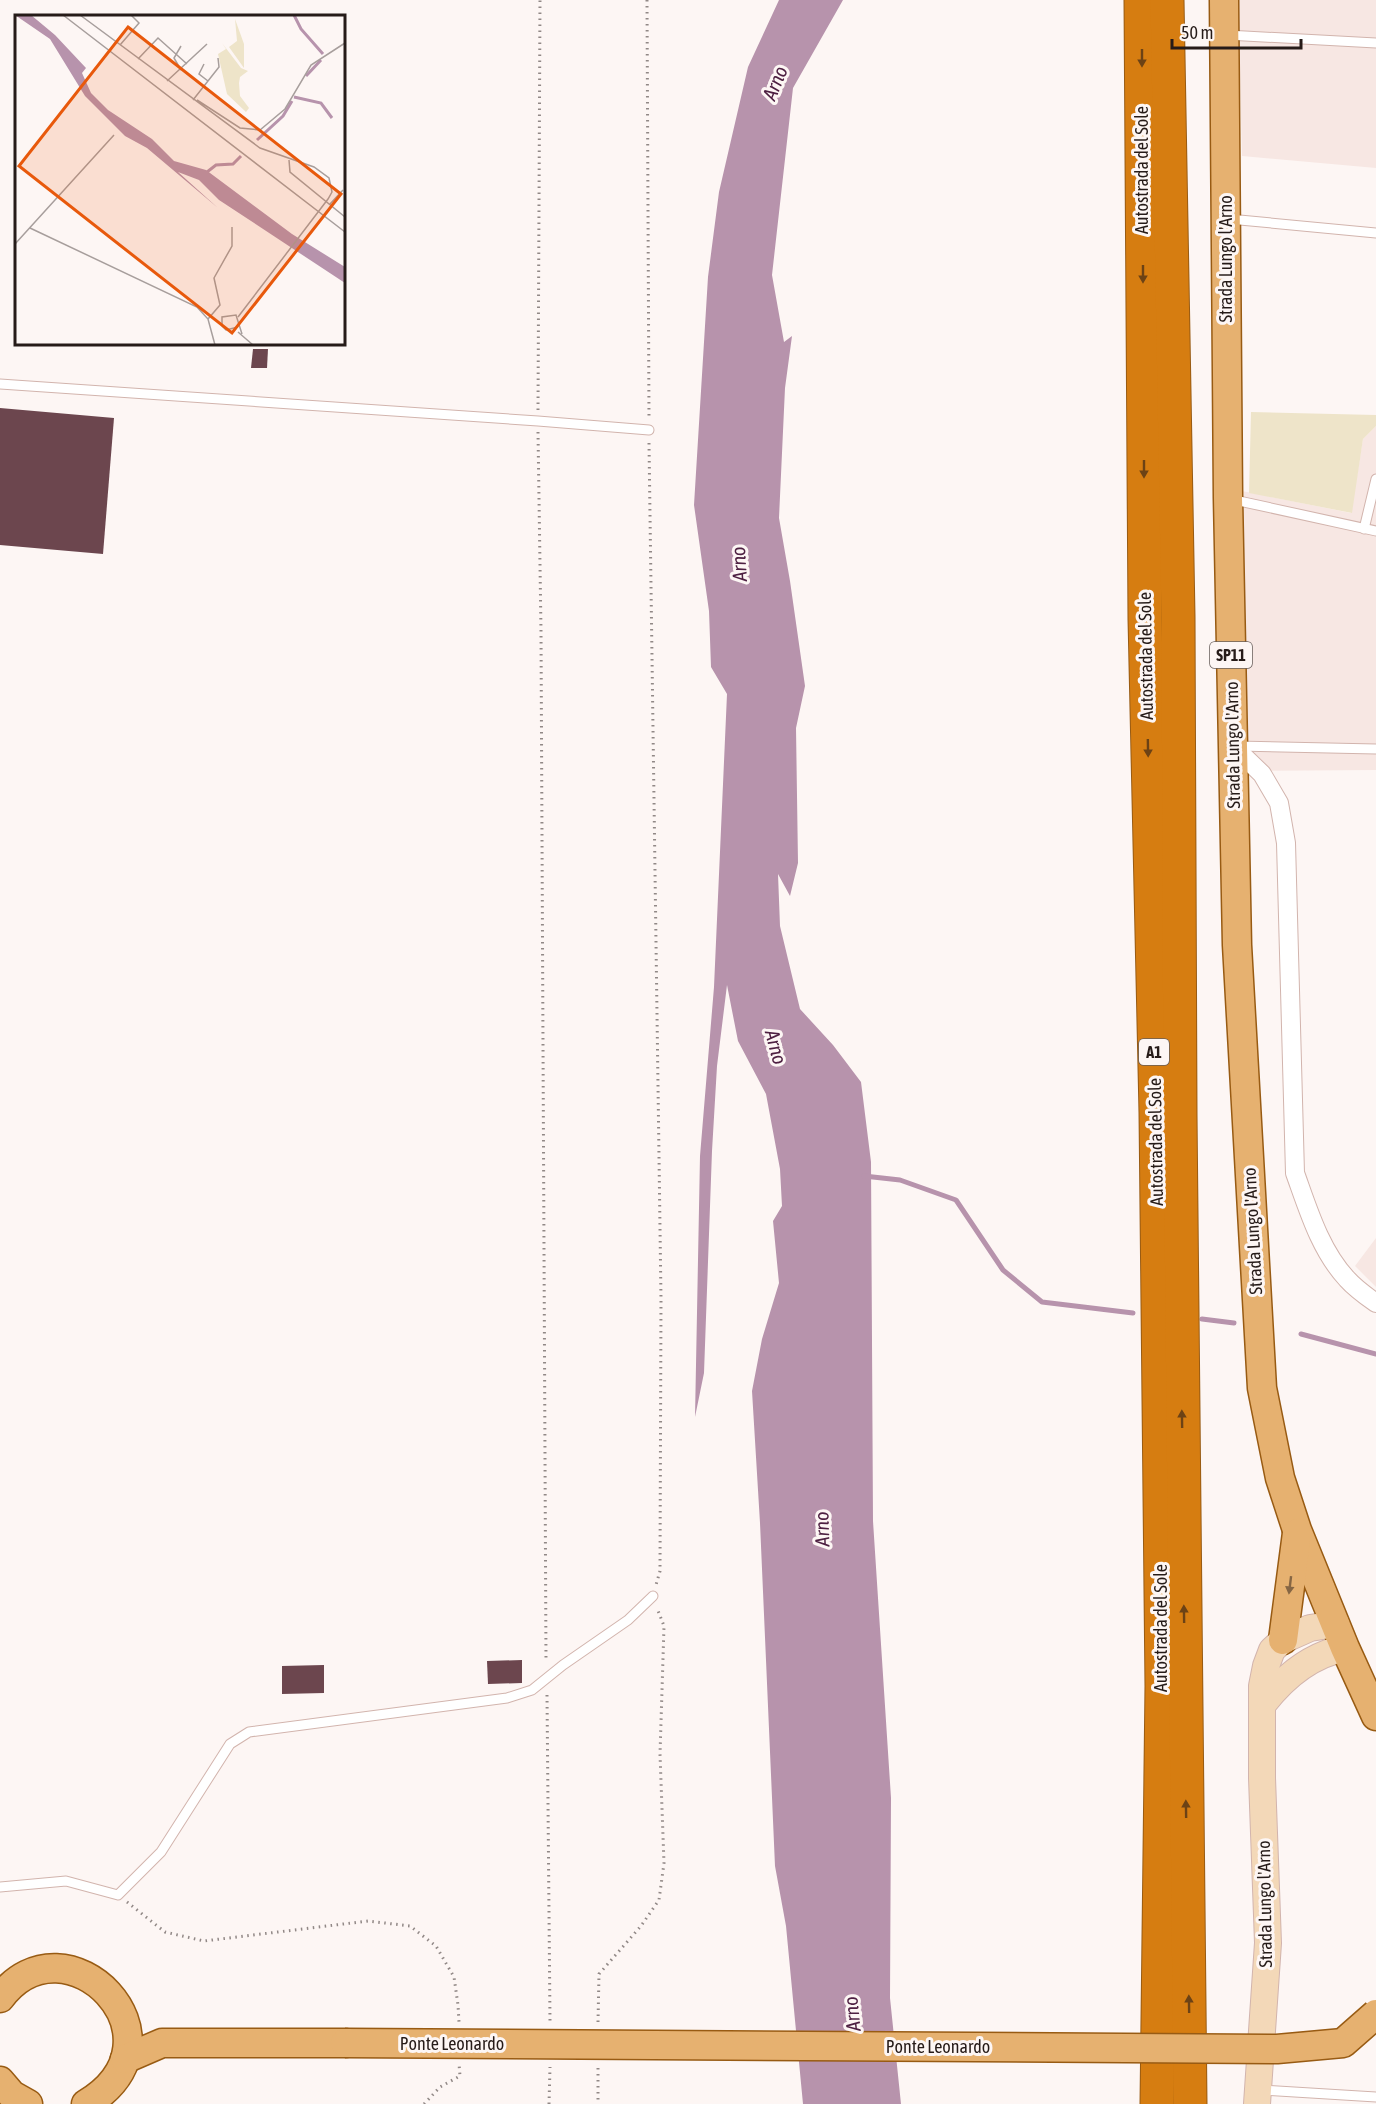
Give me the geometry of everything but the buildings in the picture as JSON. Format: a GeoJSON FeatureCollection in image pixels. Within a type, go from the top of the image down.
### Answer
{"type":"FeatureCollection","features":[{"type":"Feature","properties":{"kind":"highway","name":"Autostrada del Sole"},"geometry":{"type":"LineString","coordinates":[[1141,0],[1145,607],[1155,1100],[1162,1686],[1158,2104]]}},
{"type":"Feature","properties":{"kind":"highway","name":"Autostrada del Sole"},"geometry":{"type":"LineString","coordinates":[[1167,0],[1178,617],[1180,1126],[1190,2104]]}},
{"type":"Feature","properties":{"kind":"main road","name":"Strada Lungo l'Arno"},"geometry":{"type":"LineString","coordinates":[[1224,0],[1228,498],[1237,945],[1262,1388],[1280,1478],[1297,1530],[1376,1716]]}},
{"type":"Feature","properties":{"kind":"main road"},"geometry":{"type":"LineString","coordinates":[[1283,1640],[1297,1530]]}},
{"type":"Feature","properties":{"kind":"main road"},"geometry":{"type":"LineString","coordinates":[[0,1998],[8,1988],[28,1974],[51,1969],[75,1971],[97,1981],[114,1998],[125,2020],[128,2040],[125,2059],[116,2078],[102,2094],[86,2104]]}},
{"type":"Feature","properties":{"kind":"main road","name":"Ponte Leonardo"},"geometry":{"type":"LineString","coordinates":[[162,2043],[1277,2049],[1343,2043],[1376,2014]]}},
{"type":"Feature","properties":{"kind":"main road"},"geometry":{"type":"LineString","coordinates":[[125,2020],[162,2043]]}},
{"type":"Feature","properties":{"kind":"main road"},"geometry":{"type":"LineString","coordinates":[[125,2059],[162,2043]]}},
{"type":"Feature","properties":{"kind":"main road"},"geometry":{"type":"LineString","coordinates":[[0,2081],[12,2095],[28,2104]]}},
{"type":"Feature","properties":{"kind":"street"},"geometry":{"type":"LineString","coordinates":[[1233,746],[1262,774],[1279,803],[1286,843],[1295,1173],[1311,1218],[1328,1253],[1347,1279],[1376,1303]]}},
{"type":"Feature","properties":{"kind":"street"},"geometry":{"type":"LineString","coordinates":[[1264,1703],[1275,1688],[1292,1673],[1327,1652],[1341,1636],[1310,1628],[1283,1640]]}},
{"type":"Feature","properties":{"kind":"street","name":"Strada Lungo l'Arno"},"geometry":{"type":"LineString","coordinates":[[1257,2097],[1268,1943],[1262,1778],[1264,1703],[1262,1686],[1272,1650],[1283,1640]]}},
{"type":"Feature","properties":{"kind":"lane"},"geometry":{"type":"LineString","coordinates":[[1224,35],[1376,43]]}},
{"type":"Feature","properties":{"kind":"lane"},"geometry":{"type":"LineString","coordinates":[[1226,219],[1376,233]]}},
{"type":"Feature","properties":{"kind":"lane"},"geometry":{"type":"LineString","coordinates":[[0,384],[649,430]]}},
{"type":"Feature","properties":{"kind":"lane"},"geometry":{"type":"LineString","coordinates":[[1364,529],[1376,479]]}},
{"type":"Feature","properties":{"kind":"lane"},"geometry":{"type":"LineString","coordinates":[[1228,498],[1376,531]]}},
{"type":"Feature","properties":{"kind":"lane"},"geometry":{"type":"LineString","coordinates":[[1233,746],[1376,749]]}},
{"type":"Feature","properties":{"kind":"lane"},"geometry":{"type":"LineString","coordinates":[[0,1887],[66,1881],[118,1895],[160,1852],[230,1744],[249,1732],[507,1698],[532,1690],[628,1620],[653,1596]]}},
{"type":"Feature","properties":{"kind":"lane"},"geometry":{"type":"LineString","coordinates":[[1257,2097],[1376,2097]]}},
{"type":"Feature","properties":{"kind":"path"},"geometry":{"type":"LineString","coordinates":[[540,0],[538,421],[550,2027]]}},
{"type":"Feature","properties":{"kind":"path"},"geometry":{"type":"LineString","coordinates":[[598,2028],[599,1974],[641,1926],[659,1900],[664,1863],[660,1755],[664,1626],[653,1596],[660,1571],[661,1299],[649,430],[647,0]]}},
{"type":"Feature","properties":{"kind":"path"},"geometry":{"type":"LineString","coordinates":[[118,1895],[165,1932],[204,1941],[368,1921],[410,1926],[436,1946],[454,1977],[459,2029]]}},
{"type":"Feature","properties":{"kind":"path"},"geometry":{"type":"LineString","coordinates":[[549,2104],[550,2060]]}},
{"type":"Feature","properties":{"kind":"path"},"geometry":{"type":"LineString","coordinates":[[424,2104],[440,2087],[460,2076],[459,2064]]}},
{"type":"Feature","properties":{"kind":"path"},"geometry":{"type":"LineString","coordinates":[[598,2064],[598,2104]]}},
{"type":"Feature","properties":{"kind":"shaded area"},"geometry":{"type":"Polygon","coordinates":[[[1238,0],[1376,0],[1376,168],[1242,156],[1238,0]]]}},
{"type":"Feature","properties":{"kind":"shaded area"},"geometry":{"type":"Polygon","coordinates":[[[1251,412],[1376,415],[1376,426],[1363,439],[1352,513],[1249,493],[1251,412]]]}},
{"type":"Feature","properties":{"kind":"shaded area"},"geometry":{"type":"Polygon","coordinates":[[[1376,426],[1376,770],[1246,771],[1242,491],[1351,513],[1363,439],[1376,426]]]}},
{"type":"Feature","properties":{"kind":"shaded area"},"geometry":{"type":"Polygon","coordinates":[[[1376,1238],[1376,1287],[1355,1266],[1376,1238]]]}},
{"type":"Feature","properties":{"kind":"water","name":"Arno"},"geometry":{"type":"Polygon","coordinates":[[[779,0],[843,0],[793,88],[772,275],[784,342],[792,336],[785,388],[779,518],[805,686],[796,728],[798,863],[790,896],[778,874],[780,926],[800,1009],[833,1045],[861,1082],[871,1162],[873,1521],[891,1798],[890,1998],[901,2104],[803,2104],[786,1926],[775,1866],[752,1391],[762,1339],[779,1283],[773,1221],[782,1206],[780,1169],[766,1094],[738,1041],[727,985],[717,1066],[704,1373],[695,1417],[700,1156],[714,987],[727,694],[711,667],[709,611],[694,505],[708,277],[719,192],[748,67],[779,0]]]}},
{"type":"Feature","properties":{"kind":"waterway"},"geometry":{"type":"LineString","coordinates":[[864,1176],[900,1180],[956,1200],[1003,1270],[1042,1302],[1133,1313]]}},
{"type":"Feature","properties":{"kind":"waterway"},"geometry":{"type":"LineString","coordinates":[[1202,1319],[1234,1323]]}},
{"type":"Feature","properties":{"kind":"waterway"},"geometry":{"type":"LineString","coordinates":[[1301,1334],[1376,1354]]}}]}
